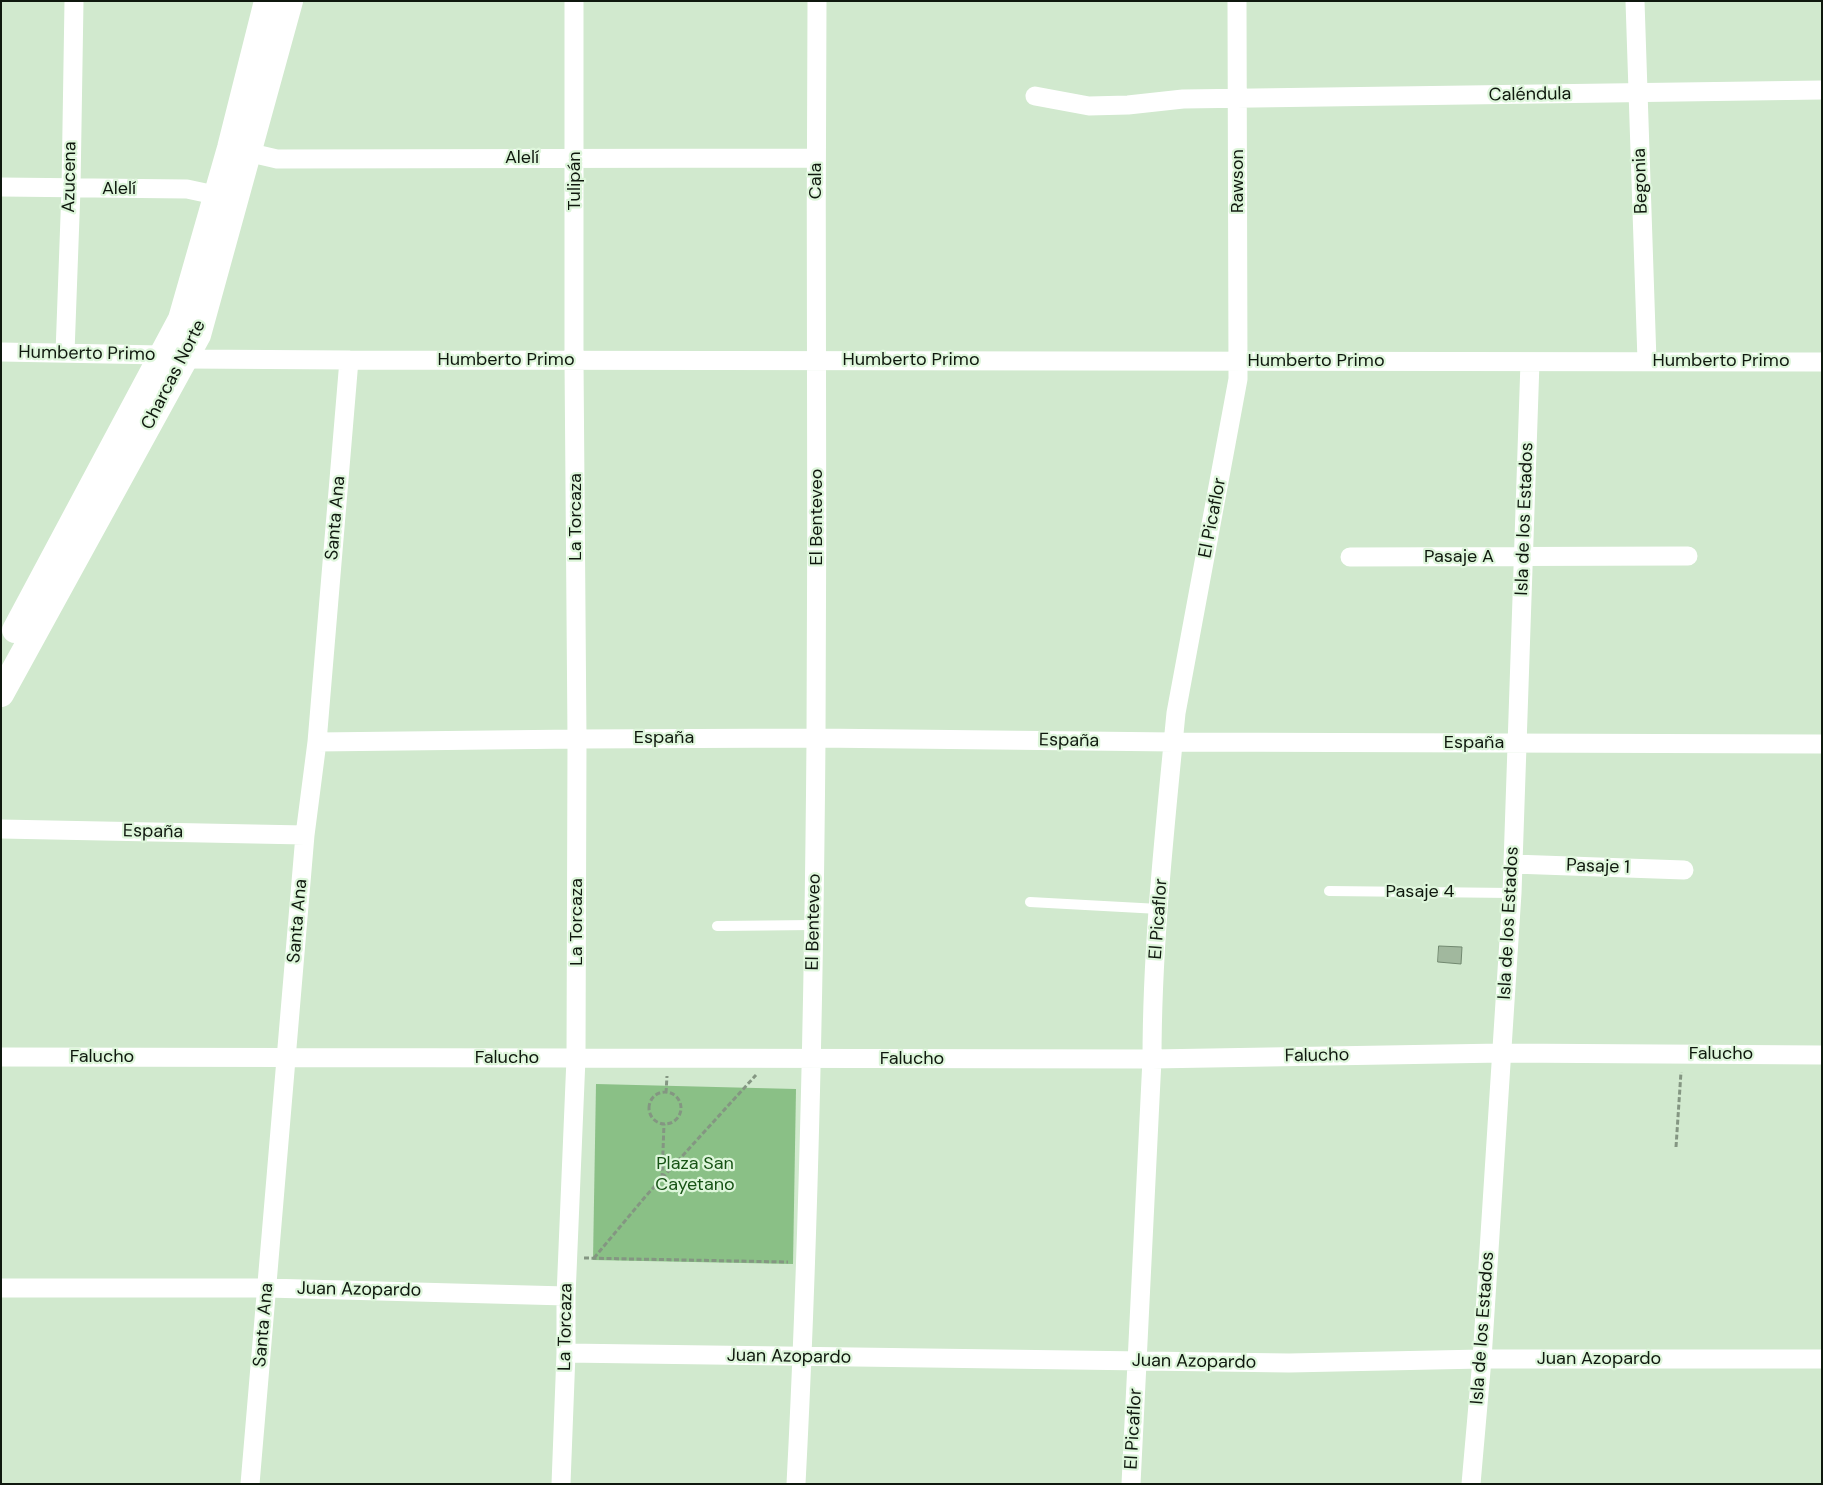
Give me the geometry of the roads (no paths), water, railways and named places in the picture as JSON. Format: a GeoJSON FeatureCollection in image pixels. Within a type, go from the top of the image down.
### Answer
{"type":"FeatureCollection","features":[{"type":"Feature","properties":{"kind":"street","name":"Azucena"},"geometry":{"type":"LineString","coordinates":[[65,353],[74,1]]}},
{"type":"Feature","properties":{"kind":"street","name":"Charcas Norte"},"geometry":{"type":"LineString","coordinates":[[239,151],[267,1]]}},
{"type":"Feature","properties":{"kind":"street","name":"Charcas Norte"},"geometry":{"type":"LineString","coordinates":[[1,657],[174,357],[202,323],[226,197],[239,151],[290,1]]}},
{"type":"Feature","properties":{"kind":"street","name":"Tulipán"},"geometry":{"type":"LineString","coordinates":[[574,1],[574,360]]}},
{"type":"Feature","properties":{"kind":"street","name":"Cala"},"geometry":{"type":"LineString","coordinates":[[817,1],[817,360]]}},
{"type":"Feature","properties":{"kind":"street","name":"Rawson"},"geometry":{"type":"LineString","coordinates":[[1237,1],[1239,361]]}},
{"type":"Feature","properties":{"kind":"street","name":"Begonia"},"geometry":{"type":"LineString","coordinates":[[1635,1],[1647,361]]}},
{"type":"Feature","properties":{"kind":"street","name":"Caléndula"},"geometry":{"type":"LineString","coordinates":[[1035,96],[1089,106],[1183,99],[1822,90]]}},
{"type":"Feature","properties":{"kind":"street","name":"Alelí"},"geometry":{"type":"LineString","coordinates":[[239,151],[277,159],[816,158]]}},
{"type":"Feature","properties":{"kind":"street","name":"Alelí"},"geometry":{"type":"LineString","coordinates":[[1,187],[187,189],[226,197]]}},
{"type":"Feature","properties":{"kind":"street","name":"Humberto Primo"},"geometry":{"type":"LineString","coordinates":[[1,352],[349,360],[1822,362]]}},
{"type":"Feature","properties":{"kind":"street","name":"Santa Ana"},"geometry":{"type":"LineString","coordinates":[[250,1484],[305,835],[317,742],[349,360]]}},
{"type":"Feature","properties":{"kind":"street","name":"La Torcaza"},"geometry":{"type":"LineString","coordinates":[[561,1484],[566,1353],[567,1258],[576,1058],[577,739],[574,360]]}},
{"type":"Feature","properties":{"kind":"street","name":"El Benteveo"},"geometry":{"type":"LineString","coordinates":[[796,1484],[803,1357],[812,1058],[816,738],[817,360]]}},
{"type":"Feature","properties":{"kind":"street","name":"El Picaflor"},"geometry":{"type":"LineString","coordinates":[[1131,1484],[1152,1059],[1152,1025],[1159,909],[1176,713],[1236,395],[1239,361]]}},
{"type":"Feature","properties":{"kind":"street","name":"Isla de los Estados"},"geometry":{"type":"LineString","coordinates":[[1471,1484],[1482,1359],[1512,892],[1525,556],[1530,362]]}},
{"type":"Feature","properties":{"kind":"street","name":"Pasaje A"},"geometry":{"type":"LineString","coordinates":[[1350,556],[1688,556]]}},
{"type":"Feature","properties":{"kind":"street","name":"Charcas Norte"},"geometry":{"type":"LineString","coordinates":[[1,694],[16,630]]}},
{"type":"Feature","properties":{"kind":"street","name":"España"},"geometry":{"type":"LineString","coordinates":[[317,742],[816,738],[1174,742],[1822,744]]}},
{"type":"Feature","properties":{"kind":"street","name":"España"},"geometry":{"type":"LineString","coordinates":[[1,829],[305,835]]}},
{"type":"Feature","properties":{"kind":"street","name":"Pasaje 1"},"geometry":{"type":"LineString","coordinates":[[1513,864],[1684,870]]}},
{"type":"Feature","properties":{"kind":"street","name":"Falucho"},"geometry":{"type":"LineString","coordinates":[[1,1057],[1152,1059],[1502,1053],[1822,1055]]}},
{"type":"Feature","properties":{"kind":"street","name":"Juan Azopardo"},"geometry":{"type":"LineString","coordinates":[[1,1288],[266,1288],[566,1296]]}},
{"type":"Feature","properties":{"kind":"street","name":"Juan Azopardo"},"geometry":{"type":"LineString","coordinates":[[566,1353],[1289,1363],[1482,1359],[1822,1359]]}},
{"type":"Feature","properties":{"kind":"lane","name":"Pasaje 4"},"geometry":{"type":"LineString","coordinates":[[1328,891],[1512,892]]}},
{"type":"Feature","properties":{"kind":"lane"},"geometry":{"type":"LineString","coordinates":[[1030,902],[1159,909]]}},
{"type":"Feature","properties":{"kind":"lane"},"geometry":{"type":"LineString","coordinates":[[716,926],[814,925]]}},
{"type":"Feature","properties":{"kind":"park label","name":"Plaza San Cayetano"},"geometry":{"type":"Point","coordinates":[695,1174]}}]}
